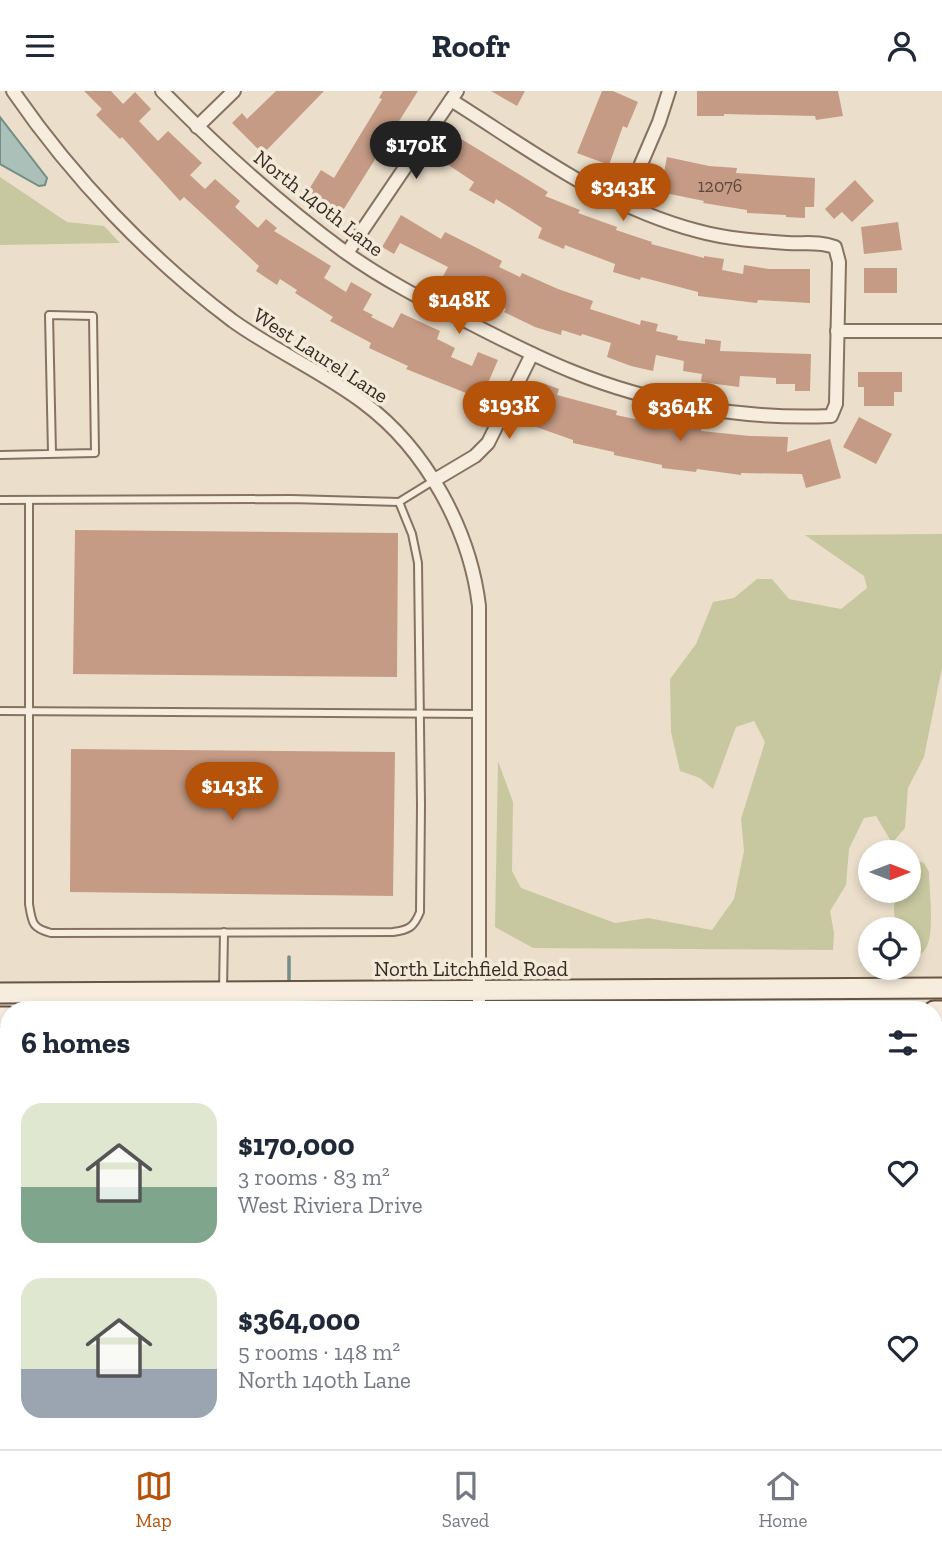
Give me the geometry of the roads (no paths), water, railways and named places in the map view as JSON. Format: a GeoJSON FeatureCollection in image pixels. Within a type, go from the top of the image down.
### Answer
{"type":"FeatureCollection","features":[{"type":"Feature","properties":{"kind":"main road","name":"North Litchfield Road"},"geometry":{"type":"LineString","coordinates":[[0,993],[223,992],[479,1000],[942,988]]}},
{"type":"Feature","properties":{"kind":"street","name":"West Laurel Lane"},"geometry":{"type":"LineString","coordinates":[[13,91],[77,173],[166,264],[234,321],[364,403],[394,429],[448,504],[468,551],[481,624],[479,1000]]}},
{"type":"Feature","properties":{"kind":"street","name":"North 140th Lane"},"geometry":{"type":"LineString","coordinates":[[162,91],[258,183],[347,253],[425,301],[532,354],[603,382],[687,405],[744,414],[831,416],[836,404],[836,331]]}},
{"type":"Feature","properties":{"kind":"street"},"geometry":{"type":"LineString","coordinates":[[197,127],[234,91]]}},
{"type":"Feature","properties":{"kind":"street"},"geometry":{"type":"LineString","coordinates":[[623,206],[659,122],[669,91]]}},
{"type":"Feature","properties":{"kind":"street"},"geometry":{"type":"LineString","coordinates":[[347,253],[454,95],[569,176],[623,206],[673,224],[715,235],[766,241],[823,242],[835,247],[839,262],[836,331],[942,331]]}},
{"type":"Feature","properties":{"kind":"street"},"geometry":{"type":"LineString","coordinates":[[433,481],[464,463],[488,443],[532,354]]}},
{"type":"Feature","properties":{"kind":"lane"},"geometry":{"type":"LineString","coordinates":[[0,455],[95,453],[93,316],[49,315],[52,453]]}},
{"type":"Feature","properties":{"kind":"lane"},"geometry":{"type":"LineString","coordinates":[[0,500],[291,499],[398,502],[433,481]]}},
{"type":"Feature","properties":{"kind":"lane"},"geometry":{"type":"LineString","coordinates":[[29,500],[29,904],[32,921],[39,930],[51,933],[393,932],[415,925],[420,912],[418,563],[412,534],[398,502]]}},
{"type":"Feature","properties":{"kind":"lane"},"geometry":{"type":"LineString","coordinates":[[0,711],[480,714]]}},
{"type":"Feature","properties":{"kind":"lane"},"geometry":{"type":"LineString","coordinates":[[223,992],[224,932]]}},
{"type":"Feature","properties":{"kind":"waterway"},"geometry":{"type":"LineString","coordinates":[[289,957],[289,982]]}}]}
